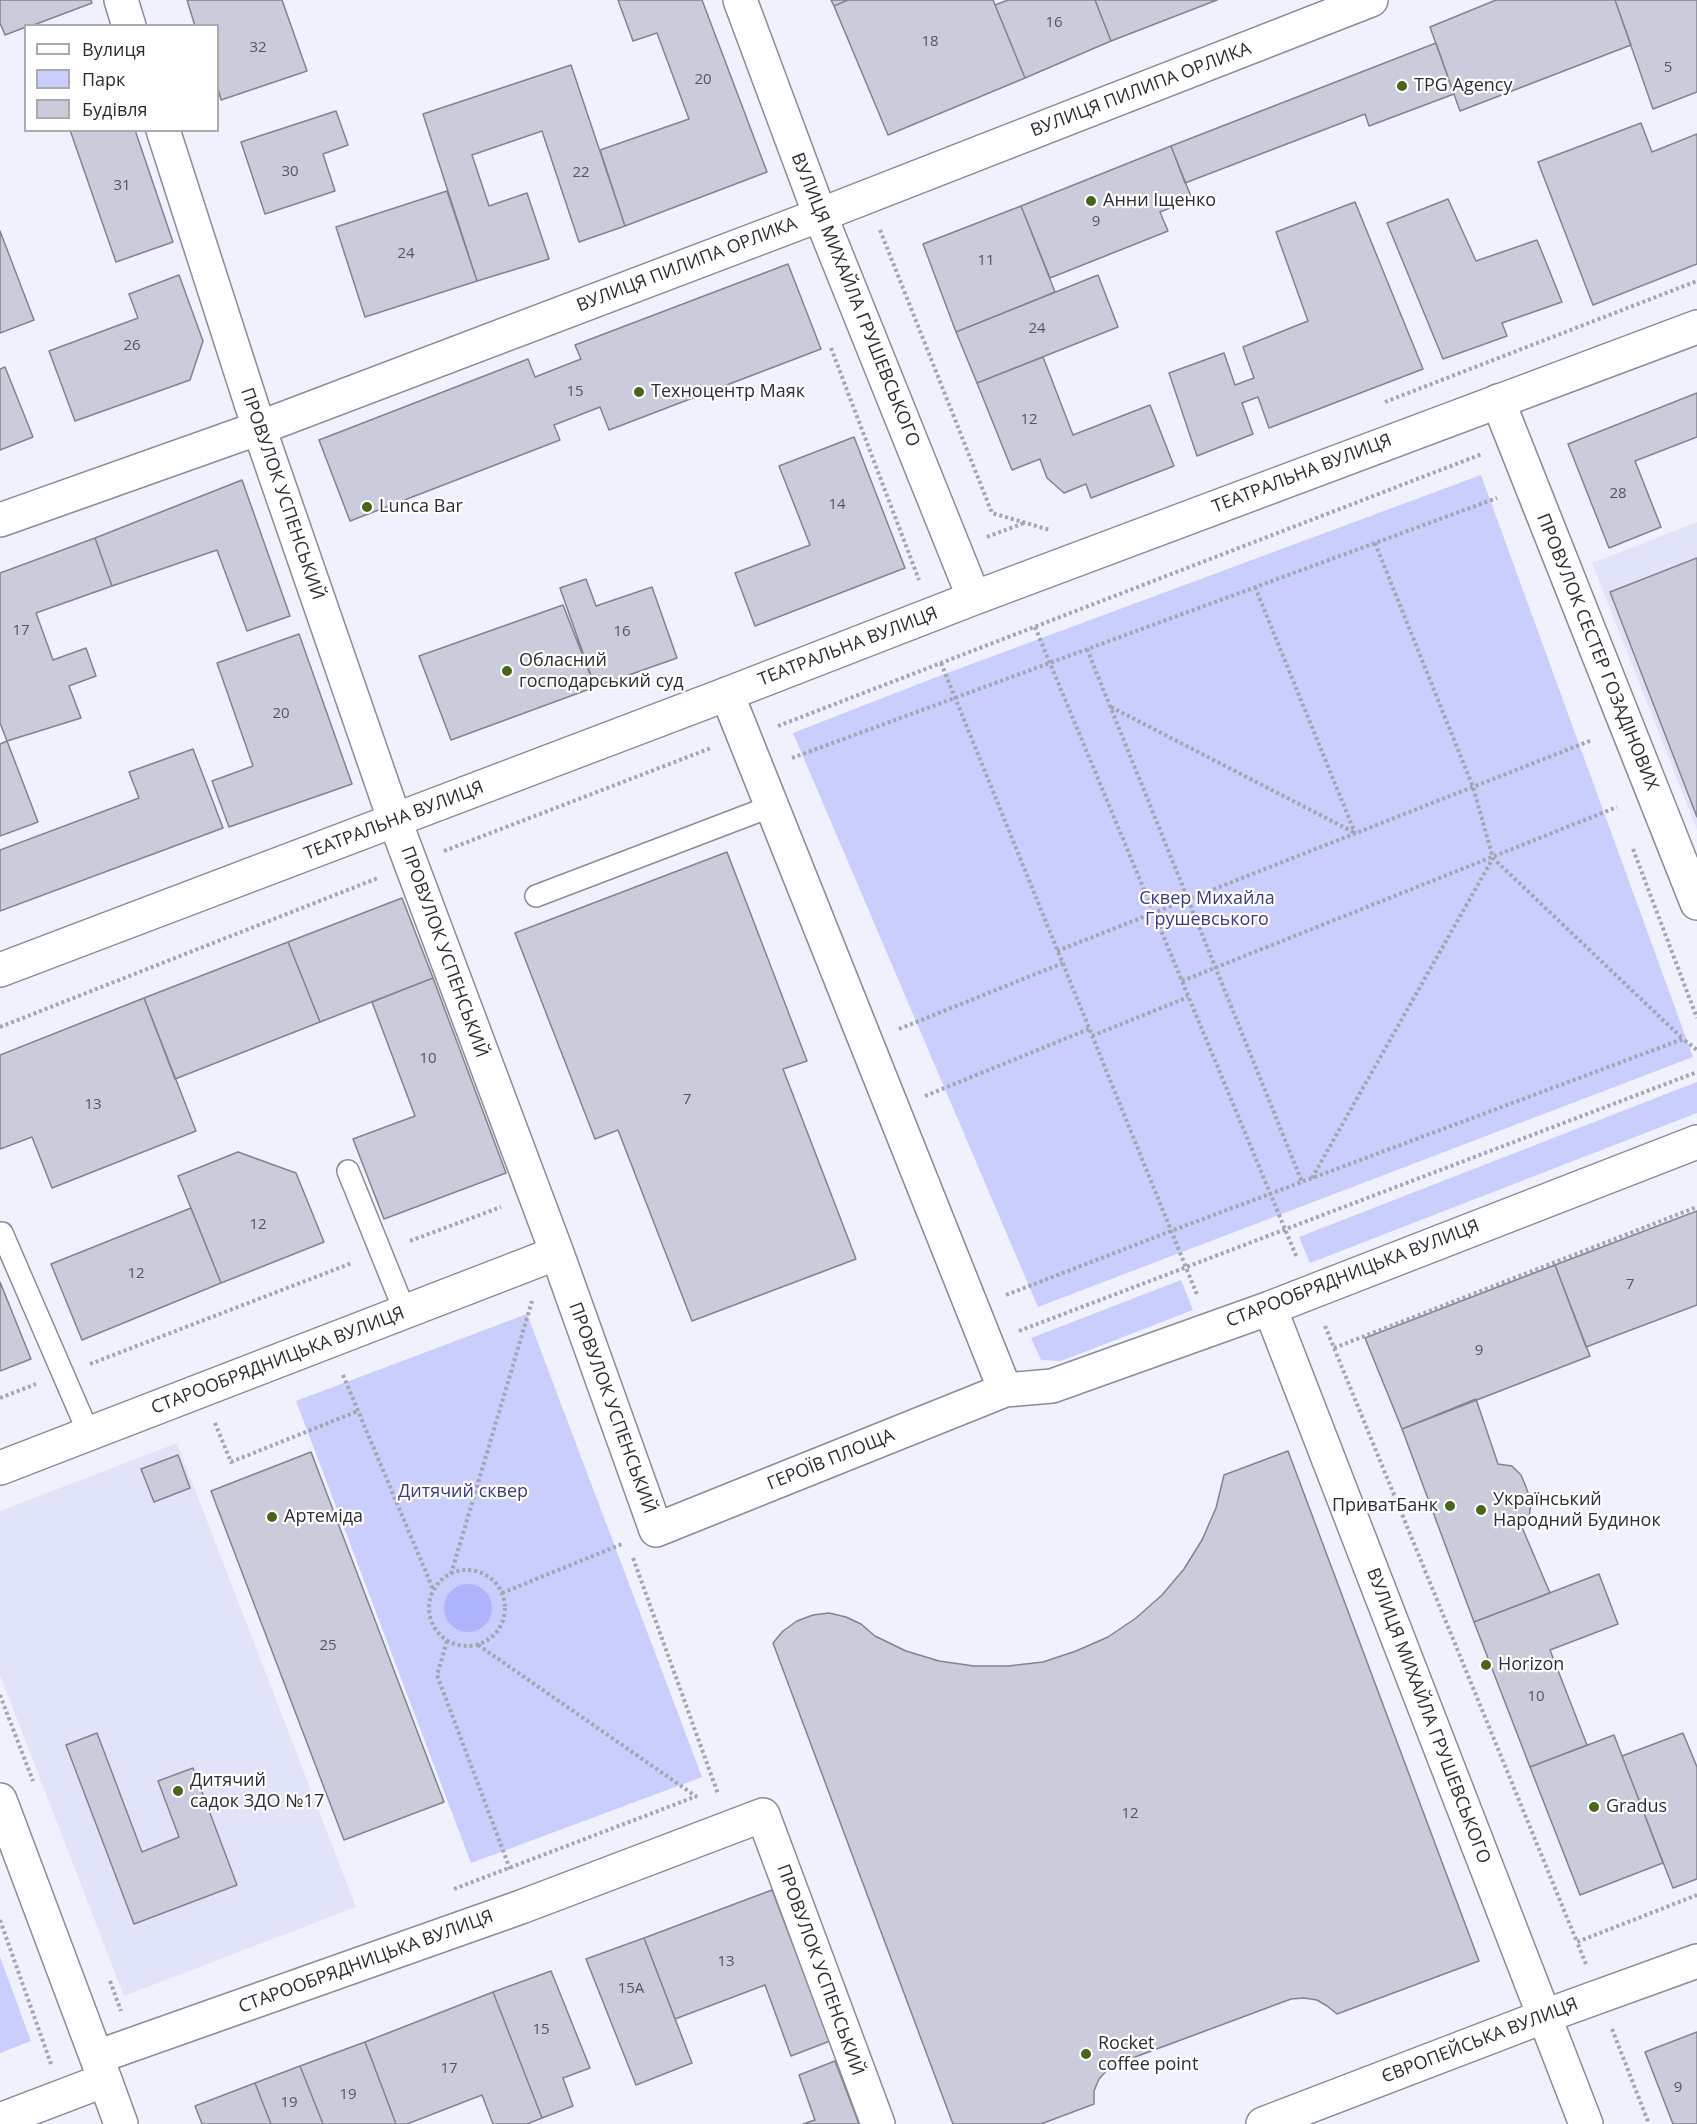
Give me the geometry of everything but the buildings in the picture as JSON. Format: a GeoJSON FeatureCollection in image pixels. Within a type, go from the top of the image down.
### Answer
{"type":"FeatureCollection","features":[{"type":"Feature","properties":{"kind":"street"},"geometry":{"type":"LineString","coordinates":[[121,0],[128,24]]}},
{"type":"Feature","properties":{"kind":"street","name":"ВУЛИЦЯ МИХАЙЛА ГРУШЕВСЬКОГО"},"geometry":{"type":"LineString","coordinates":[[740,0],[820,215],[974,598]]}},
{"type":"Feature","properties":{"kind":"street","name":"ВУЛИЦЯ ПИЛИПА ОРЛИКА"},"geometry":{"type":"LineString","coordinates":[[0,520],[259,428],[820,215],[1371,0]]}},
{"type":"Feature","properties":{"kind":"street","name":"ПРОВУЛОК УСПЕНСЬКИЙ"},"geometry":{"type":"LineString","coordinates":[[164,132],[259,428],[395,821],[556,1253],[656,1530]]}},
{"type":"Feature","properties":{"kind":"street","name":"ТЕАТРАЛЬНА ВУЛИЦЯ"},"geometry":{"type":"LineString","coordinates":[[0,970],[974,598],[1697,327]]}},
{"type":"Feature","properties":{"kind":"street","name":"ПРОВУЛОК СЕСТЕР ГОЗАДІНОВИХ"},"geometry":{"type":"LineString","coordinates":[[1498,401],[1697,903]]}},
{"type":"Feature","properties":{"kind":"street"},"geometry":{"type":"LineString","coordinates":[[727,694],[1005,1390]]}},
{"type":"Feature","properties":{"kind":"street","name":"СТАРООБРЯДНИЦЬКА ВУЛИЦЯ"},"geometry":{"type":"LineString","coordinates":[[1005,1390],[1052,1386],[1270,1308],[1697,1142]]}},
{"type":"Feature","properties":{"kind":"street","name":"СТАРООБРЯДНИЦЬКА ВУЛИЦЯ"},"geometry":{"type":"LineString","coordinates":[[0,1468],[556,1253]]}},
{"type":"Feature","properties":{"kind":"street","name":"ВУЛИЦЯ МИХАЙЛА ГРУШЕВСЬКОГО"},"geometry":{"type":"LineString","coordinates":[[1270,1308],[1586,2124]]}},
{"type":"Feature","properties":{"kind":"street","name":"ГЕРОЇВ ПЛОЩА"},"geometry":{"type":"LineString","coordinates":[[656,1530],[1005,1390]]}},
{"type":"Feature","properties":{"kind":"street"},"geometry":{"type":"LineString","coordinates":[[0,1800],[121,2124]]}},
{"type":"Feature","properties":{"kind":"street","name":"ПРОВУЛОК УСПЕНСЬКИЙ"},"geometry":{"type":"LineString","coordinates":[[763,1815],[878,2124]]}},
{"type":"Feature","properties":{"kind":"street","name":"СТАРООБРЯДНИЦЬКА ВУЛИЦЯ"},"geometry":{"type":"LineString","coordinates":[[0,2120],[63,2097],[101,2069],[763,1815]]}},
{"type":"Feature","properties":{"kind":"street","name":"ЄВРОПЕЙСЬКА ВУЛИЦЯ"},"geometry":{"type":"LineString","coordinates":[[1263,2124],[1545,2016],[1697,1961]]}},
{"type":"Feature","properties":{"kind":"lane"},"geometry":{"type":"LineString","coordinates":[[536,897],[772,806]]}},
{"type":"Feature","properties":{"kind":"lane"},"geometry":{"type":"LineString","coordinates":[[348,1171],[405,1312]]}},
{"type":"Feature","properties":{"kind":"lane"},"geometry":{"type":"LineString","coordinates":[[2,1233],[89,1434]]}},
{"type":"Feature","properties":{"kind":"path"},"geometry":{"type":"LineString","coordinates":[[867,196],[992,513],[1052,531]]}},
{"type":"Feature","properties":{"kind":"path"},"geometry":{"type":"LineString","coordinates":[[1375,406],[1697,281]]}},
{"type":"Feature","properties":{"kind":"path"},"geometry":{"type":"LineString","coordinates":[[831,347],[951,660]]}},
{"type":"Feature","properties":{"kind":"path"},"geometry":{"type":"LineString","coordinates":[[0,1028],[689,755],[777,727],[1484,454]]}},
{"type":"Feature","properties":{"kind":"path"},"geometry":{"type":"LineString","coordinates":[[789,758],[1501,497]]}},
{"type":"Feature","properties":{"kind":"path"},"geometry":{"type":"LineString","coordinates":[[1375,543],[1473,787],[1493,858],[1697,1050]]}},
{"type":"Feature","properties":{"kind":"path"},"geometry":{"type":"LineString","coordinates":[[1256,587],[1355,833]]}},
{"type":"Feature","properties":{"kind":"path"},"geometry":{"type":"LineString","coordinates":[[1035,627],[1300,1266]]}},
{"type":"Feature","properties":{"kind":"path"},"geometry":{"type":"LineString","coordinates":[[1088,650],[1302,1182]]}},
{"type":"Feature","properties":{"kind":"path"},"geometry":{"type":"LineString","coordinates":[[941,663],[1201,1306],[1217,1300],[1226,1323]]}},
{"type":"Feature","properties":{"kind":"path"},"geometry":{"type":"LineString","coordinates":[[1111,707],[1355,833]]}},
{"type":"Feature","properties":{"kind":"path"},"geometry":{"type":"LineString","coordinates":[[1057,951],[1592,740]]}},
{"type":"Feature","properties":{"kind":"path"},"geometry":{"type":"LineString","coordinates":[[1182,981],[1617,807]]}},
{"type":"Feature","properties":{"kind":"path"},"geometry":{"type":"LineString","coordinates":[[1311,1178],[1493,858]]}},
{"type":"Feature","properties":{"kind":"path"},"geometry":{"type":"LineString","coordinates":[[892,1023],[895,1030],[1063,963]]}},
{"type":"Feature","properties":{"kind":"path"},"geometry":{"type":"LineString","coordinates":[[1092,1036],[1189,997]]}},
{"type":"Feature","properties":{"kind":"path"},"geometry":{"type":"LineString","coordinates":[[924,1103],[921,1097],[1089,1029]]}},
{"type":"Feature","properties":{"kind":"path"},"geometry":{"type":"LineString","coordinates":[[999,1297],[1683,1039]]}},
{"type":"Feature","properties":{"kind":"path"},"geometry":{"type":"LineString","coordinates":[[987,1342],[1697,1072]]}},
{"type":"Feature","properties":{"kind":"path"},"geometry":{"type":"LineString","coordinates":[[1649,2124],[1599,1996],[1334,1348],[1697,1207]]}},
{"type":"Feature","properties":{"kind":"path"},"geometry":{"type":"LineString","coordinates":[[451,1574],[529,1311]]}},
{"type":"Feature","properties":{"kind":"path"},"geometry":{"type":"LineString","coordinates":[[345,1381],[433,1590]]}},
{"type":"Feature","properties":{"kind":"path"},"geometry":{"type":"LineString","coordinates":[[214,1418],[231,1462],[358,1411]]}},
{"type":"Feature","properties":{"kind":"path"},"geometry":{"type":"LineString","coordinates":[[502,1593],[598,1553]]}},
{"type":"Feature","properties":{"kind":"path"},"geometry":{"type":"LineString","coordinates":[[463,1570],[475,1570],[496,1582],[506,1605],[505,1618],[499,1630],[490,1639],[478,1645],[465,1647],[447,1641],[433,1627],[429,1614],[429,1602],[433,1590],[440,1581],[451,1574],[463,1570]]}},
{"type":"Feature","properties":{"kind":"path"},"geometry":{"type":"LineString","coordinates":[[447,1641],[436,1675],[509,1868],[521,1907]]}},
{"type":"Feature","properties":{"kind":"path"},"geometry":{"type":"LineString","coordinates":[[478,1645],[698,1797],[730,1828]]}},
{"type":"Feature","properties":{"kind":"path"},"geometry":{"type":"LineString","coordinates":[[0,1695],[34,1783]]}},
{"type":"Feature","properties":{"kind":"path"},"geometry":{"type":"LineString","coordinates":[[443,1893],[698,1797]]}},
{"type":"Feature","properties":{"kind":"path"},"geometry":{"type":"LineString","coordinates":[[1577,1942],[1697,1894]]}},
{"type":"Feature","properties":{"kind":"path"},"geometry":{"type":"LineString","coordinates":[[0,1920],[63,2097]]}},
{"type":"Feature","properties":{"kind":"path"},"geometry":{"type":"LineString","coordinates":[[0,1935],[6,1937]]}},
{"type":"Feature","properties":{"kind":"path"},"geometry":{"type":"LineString","coordinates":[[106,1971],[123,2015]]}},
{"type":"Feature","properties":{"kind":"shaded area"},"geometry":{"type":"Polygon","coordinates":[[[1697,522],[1697,830],[1592,563],[1697,522]]]}},
{"type":"Feature","properties":{"kind":"shaded area","name":"Дитячий садок ЗДО №17"},"geometry":{"type":"Polygon","coordinates":[[[177,1443],[356,1907],[124,1996],[0,1675],[0,1511],[177,1443]]]}},
{"type":"Feature","properties":{"kind":"shaded area"},"geometry":{"type":"Polygon","coordinates":[[[468,1584],[485,1591],[492,1608],[485,1625],[468,1632],[451,1625],[444,1608],[451,1591],[468,1584]]]}},
{"type":"Feature","properties":{"kind":"green space","name":"Сквер Михайла Грушевського"},"geometry":{"type":"Polygon","coordinates":[[[1481,475],[1693,1057],[1038,1307],[793,733],[934,678],[1481,475]]]}},
{"type":"Feature","properties":{"kind":"green space"},"geometry":{"type":"Polygon","coordinates":[[[1697,1082],[1697,1113],[1310,1263],[1299,1237],[1697,1082]]]}},
{"type":"Feature","properties":{"kind":"green space"},"geometry":{"type":"Polygon","coordinates":[[[1181,1280],[1193,1310],[1061,1361],[1041,1360],[1031,1338],[1181,1280]]]}},
{"type":"Feature","properties":{"kind":"green space","name":"Дитячий сквер"},"geometry":{"type":"Polygon","coordinates":[[[527,1314],[702,1777],[471,1863],[296,1401],[527,1314]]]}},
{"type":"Feature","properties":{"kind":"green space"},"geometry":{"type":"Polygon","coordinates":[[[0,1957],[31,2041],[0,2053],[0,1957]]]}},
{"type":"Feature","properties":{"kind":"place","name":"TPG Agency"},"geometry":{"type":"Point","coordinates":[1402,86]}},
{"type":"Feature","properties":{"kind":"place","name":"Анни Іщенко"},"geometry":{"type":"Point","coordinates":[1091,201]}},
{"type":"Feature","properties":{"kind":"place","name":"Техноцентр Маяк"},"geometry":{"type":"Point","coordinates":[639,392]}},
{"type":"Feature","properties":{"kind":"place","name":"Lunca Bar"},"geometry":{"type":"Point","coordinates":[367,507]}},
{"type":"Feature","properties":{"kind":"place","name":"Обласний господарський суд"},"geometry":{"type":"Point","coordinates":[507,671]}},
{"type":"Feature","properties":{"kind":"place","name":"ПриватБанк"},"geometry":{"type":"Point","coordinates":[1450,1506]}},
{"type":"Feature","properties":{"kind":"place","name":"Український Народний Будинок"},"geometry":{"type":"Point","coordinates":[1481,1510]}},
{"type":"Feature","properties":{"kind":"place","name":"Артеміда"},"geometry":{"type":"Point","coordinates":[272,1517]}},
{"type":"Feature","properties":{"kind":"place","name":"Horizon"},"geometry":{"type":"Point","coordinates":[1486,1665]}},
{"type":"Feature","properties":{"kind":"place","name":"Дитячий садок ЗДО №17"},"geometry":{"type":"Point","coordinates":[178,1791]}},
{"type":"Feature","properties":{"kind":"place","name":"Gradus"},"geometry":{"type":"Point","coordinates":[1594,1807]}},
{"type":"Feature","properties":{"kind":"place","name":"Rocket coffee point"},"geometry":{"type":"Point","coordinates":[1086,2054]}}]}
